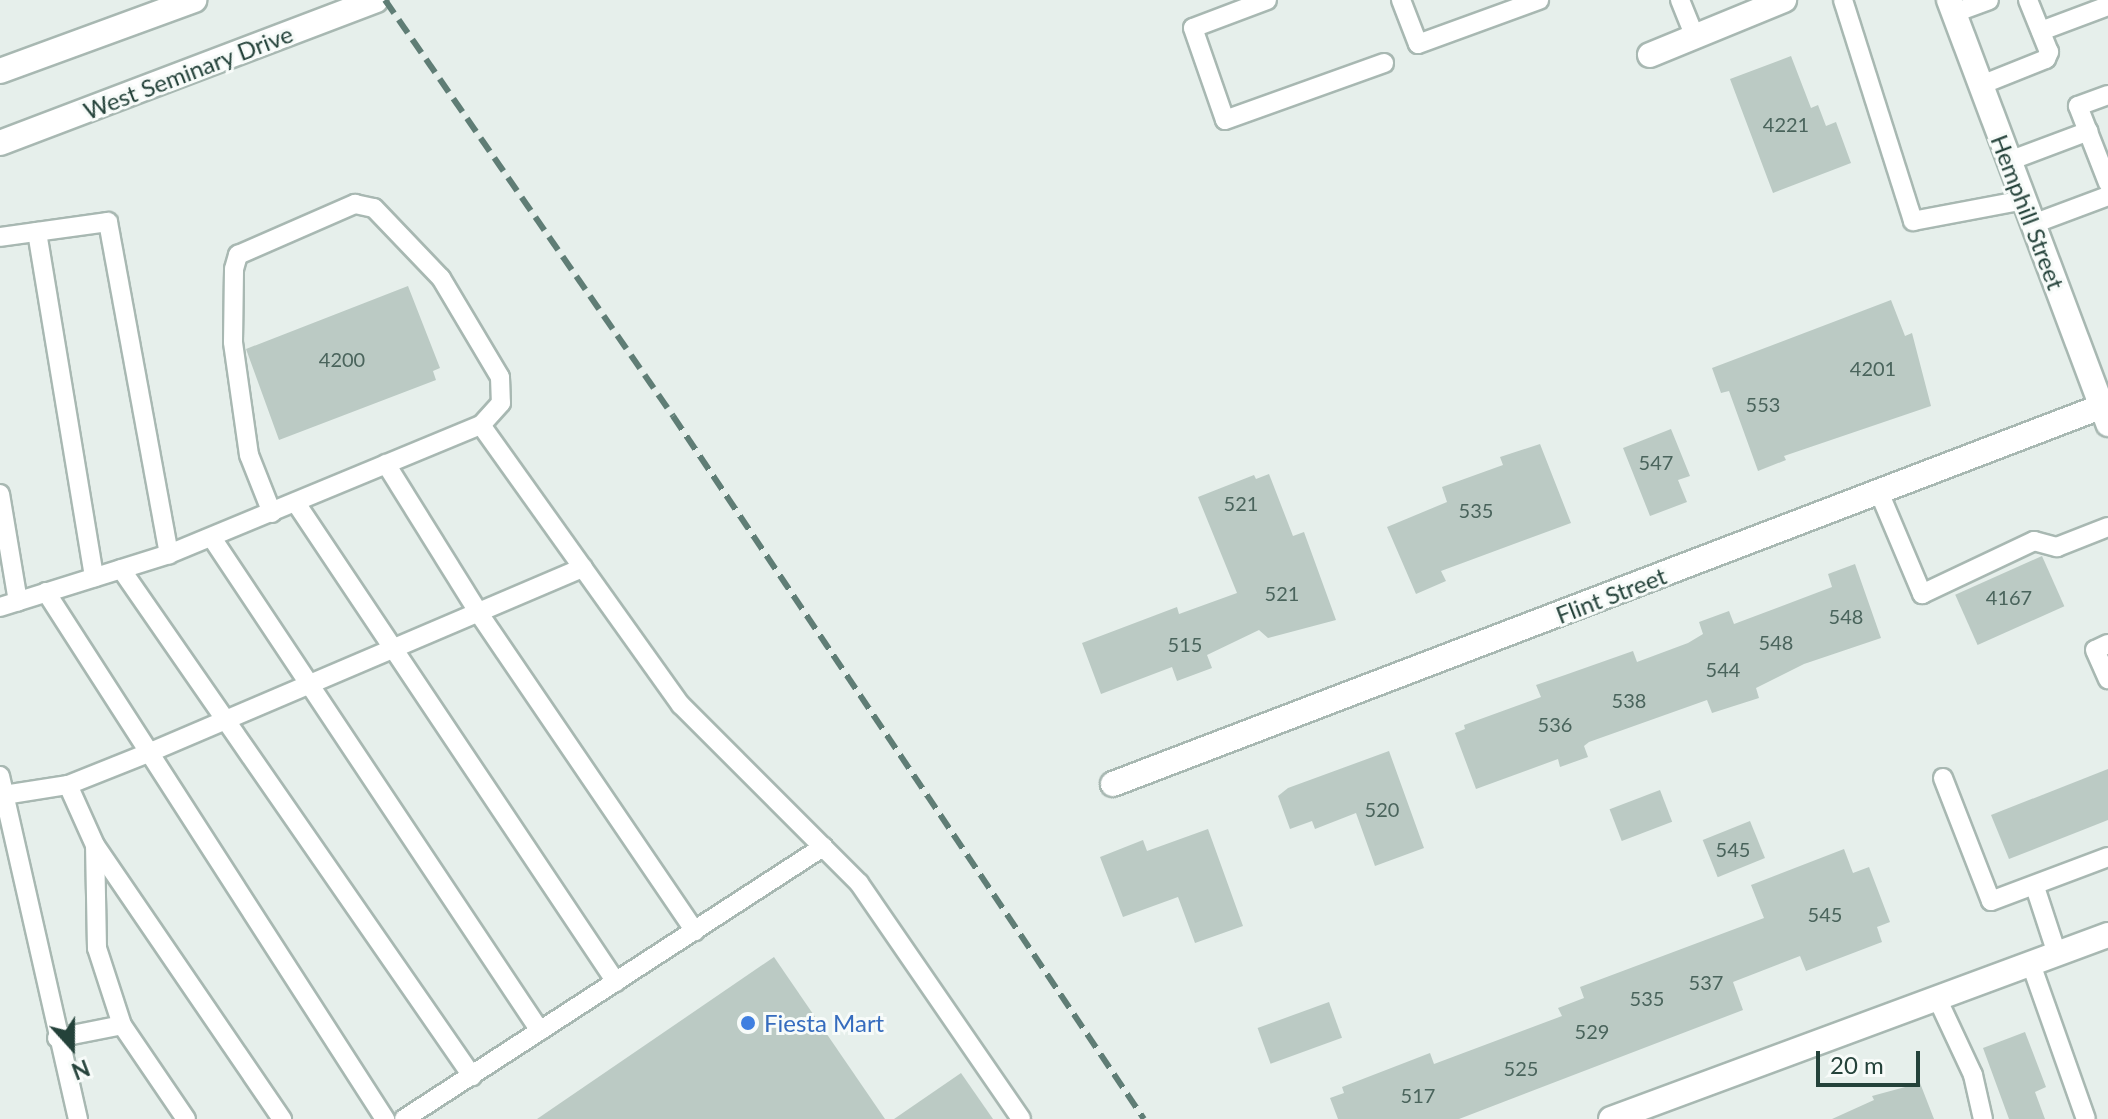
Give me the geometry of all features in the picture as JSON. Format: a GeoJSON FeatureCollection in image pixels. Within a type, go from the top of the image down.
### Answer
{"type":"FeatureCollection","features":[{"type":"Feature","properties":{"kind":"street"},"geometry":{"type":"LineString","coordinates":[[0,71],[194,0]]}},
{"type":"Feature","properties":{"kind":"street","name":"West Seminary Drive"},"geometry":{"type":"LineString","coordinates":[[0,143],[376,0]]}},
{"type":"Feature","properties":{"kind":"street"},"geometry":{"type":"LineString","coordinates":[[1650,55],[1784,0]]}},
{"type":"Feature","properties":{"kind":"street","name":"Hemphill Street"},"geometry":{"type":"LineString","coordinates":[[1952,7],[2106,412]]}},
{"type":"Feature","properties":{"kind":"street","name":"Flint Street"},"geometry":{"type":"LineString","coordinates":[[1113,784],[1879,492],[2106,412]]}},
{"type":"Feature","properties":{"kind":"street"},"geometry":{"type":"LineString","coordinates":[[1611,1119],[2108,935]]}},
{"type":"Feature","properties":{"kind":"lane"},"geometry":{"type":"LineString","coordinates":[[1267,0],[1193,28],[1225,120],[1384,63]]}},
{"type":"Feature","properties":{"kind":"lane"},"geometry":{"type":"LineString","coordinates":[[1401,0],[1418,44],[1539,0]]}},
{"type":"Feature","properties":{"kind":"lane"},"geometry":{"type":"LineString","coordinates":[[1680,0],[1695,37]]}},
{"type":"Feature","properties":{"kind":"lane"},"geometry":{"type":"LineString","coordinates":[[1843,0],[1913,221],[2024,200]]}},
{"type":"Feature","properties":{"kind":"lane"},"geometry":{"type":"LineString","coordinates":[[1952,7],[1989,0]]}},
{"type":"Feature","properties":{"kind":"lane"},"geometry":{"type":"LineString","coordinates":[[1981,85],[2046,59],[2049,52],[2028,0]]}},
{"type":"Feature","properties":{"kind":"lane"},"geometry":{"type":"LineString","coordinates":[[2041,31],[2108,6]]}},
{"type":"Feature","properties":{"kind":"lane"},"geometry":{"type":"LineString","coordinates":[[2108,95],[2078,106],[2108,183]]}},
{"type":"Feature","properties":{"kind":"lane"},"geometry":{"type":"LineString","coordinates":[[2009,161],[2089,131]]}},
{"type":"Feature","properties":{"kind":"lane"},"geometry":{"type":"LineString","coordinates":[[2033,224],[2108,196]]}},
{"type":"Feature","properties":{"kind":"lane"},"geometry":{"type":"LineString","coordinates":[[0,494],[9,604],[212,538],[272,513],[296,503],[386,464],[481,425],[501,403],[500,377],[441,278],[374,208],[355,204],[238,255],[234,269],[233,342],[249,455],[272,513]]}},
{"type":"Feature","properties":{"kind":"lane"},"geometry":{"type":"LineString","coordinates":[[0,237],[108,222],[169,554]]}},
{"type":"Feature","properties":{"kind":"lane"},"geometry":{"type":"LineString","coordinates":[[37,232],[94,577]]}},
{"type":"Feature","properties":{"kind":"lane"},"geometry":{"type":"LineString","coordinates":[[481,425],[681,705],[859,883],[1021,1119]]}},
{"type":"Feature","properties":{"kind":"lane"},"geometry":{"type":"LineString","coordinates":[[386,464],[478,612],[695,931]]}},
{"type":"Feature","properties":{"kind":"lane"},"geometry":{"type":"LineString","coordinates":[[1879,492],[1922,594],[2034,541],[2057,547],[2108,527]]}},
{"type":"Feature","properties":{"kind":"lane"},"geometry":{"type":"LineString","coordinates":[[296,503],[616,982]]}},
{"type":"Feature","properties":{"kind":"lane"},"geometry":{"type":"LineString","coordinates":[[212,538],[540,1031]]}},
{"type":"Feature","properties":{"kind":"lane"},"geometry":{"type":"LineString","coordinates":[[4,795],[68,785],[583,568]]}},
{"type":"Feature","properties":{"kind":"lane"},"geometry":{"type":"LineString","coordinates":[[121,569],[472,1076]]}},
{"type":"Feature","properties":{"kind":"lane"},"geometry":{"type":"LineString","coordinates":[[46,592],[146,754],[385,1119]]}},
{"type":"Feature","properties":{"kind":"lane"},"geometry":{"type":"LineString","coordinates":[[2108,644],[2095,650],[2108,679]]}},
{"type":"Feature","properties":{"kind":"lane"},"geometry":{"type":"LineString","coordinates":[[0,776],[57,1038],[78,1119]]}},
{"type":"Feature","properties":{"kind":"lane"},"geometry":{"type":"LineString","coordinates":[[1943,778],[1991,901],[2108,857]]}},
{"type":"Feature","properties":{"kind":"lane"},"geometry":{"type":"LineString","coordinates":[[68,785],[95,845],[282,1119]]}},
{"type":"Feature","properties":{"kind":"lane"},"geometry":{"type":"LineString","coordinates":[[95,845],[97,948],[122,1025],[186,1119]]}},
{"type":"Feature","properties":{"kind":"lane"},"geometry":{"type":"LineString","coordinates":[[404,1119],[823,847]]}},
{"type":"Feature","properties":{"kind":"lane"},"geometry":{"type":"LineString","coordinates":[[2035,887],[2057,954]]}},
{"type":"Feature","properties":{"kind":"lane"},"geometry":{"type":"LineString","coordinates":[[2031,964],[2086,1119]]}},
{"type":"Feature","properties":{"kind":"lane"},"geometry":{"type":"LineString","coordinates":[[1937,998],[1973,1075],[1983,1119]]}},
{"type":"Feature","properties":{"kind":"lane"},"geometry":{"type":"LineString","coordinates":[[57,1038],[122,1025]]}},
{"type":"Feature","properties":{"kind":"building"},"geometry":{"type":"Polygon","coordinates":[[[1791,56],[1811,108],[1818,105],[1826,126],[1836,122],[1851,163],[1773,193],[1730,79],[1791,56]]]}},
{"type":"Feature","properties":{"kind":"building"},"geometry":{"type":"Polygon","coordinates":[[[408,286],[440,368],[433,371],[436,380],[279,440],[246,349],[408,286]]]}},
{"type":"Feature","properties":{"kind":"building"},"geometry":{"type":"Polygon","coordinates":[[[1891,300],[1905,336],[1912,333],[1931,406],[1784,456],[1786,460],[1758,471],[1729,391],[1721,393],[1712,368],[1891,300]]]}},
{"type":"Feature","properties":{"kind":"building"},"geometry":{"type":"Polygon","coordinates":[[[1671,429],[1690,476],[1678,480],[1687,502],[1650,516],[1623,448],[1671,429]]]}},
{"type":"Feature","properties":{"kind":"building"},"geometry":{"type":"Polygon","coordinates":[[[1540,444],[1571,523],[1441,571],[1446,581],[1416,594],[1387,527],[1447,502],[1442,487],[1503,465],[1500,457],[1540,444]]]}},
{"type":"Feature","properties":{"kind":"building"},"geometry":{"type":"Polygon","coordinates":[[[1269,474],[1293,536],[1304,532],[1336,620],[1268,638],[1259,630],[1207,655],[1212,668],[1177,681],[1172,667],[1101,694],[1082,643],[1177,607],[1179,614],[1237,593],[1198,497],[1254,475],[1256,479],[1269,474]]]}},
{"type":"Feature","properties":{"kind":"building"},"geometry":{"type":"Polygon","coordinates":[[[2042,556],[2064,606],[1978,645],[1955,595],[2042,556]]]}},
{"type":"Feature","properties":{"kind":"building"},"geometry":{"type":"Polygon","coordinates":[[[1855,564],[1881,638],[1804,664],[1756,688],[1759,698],[1712,713],[1707,700],[1589,742],[1584,746],[1588,757],[1560,767],[1558,759],[1476,789],[1455,733],[1465,729],[1464,725],[1541,697],[1536,685],[1633,651],[1637,662],[1688,643],[1703,634],[1699,622],[1729,611],[1734,624],[1832,587],[1828,574],[1855,564]]]}},
{"type":"Feature","properties":{"kind":"building"},"geometry":{"type":"Polygon","coordinates":[[[1389,751],[1424,848],[1375,866],[1356,813],[1315,829],[1312,821],[1290,829],[1278,796],[1288,788],[1389,751]]]}},
{"type":"Feature","properties":{"kind":"building"},"geometry":{"type":"Polygon","coordinates":[[[2108,769],[2108,820],[2009,859],[1991,815],[2108,769]]]}},
{"type":"Feature","properties":{"kind":"building"},"geometry":{"type":"Polygon","coordinates":[[[1660,790],[1672,822],[1622,841],[1610,809],[1660,790]]]}},
{"type":"Feature","properties":{"kind":"building"},"geometry":{"type":"Polygon","coordinates":[[[1750,821],[1765,858],[1718,877],[1703,840],[1750,821]]]}},
{"type":"Feature","properties":{"kind":"building"},"geometry":{"type":"Polygon","coordinates":[[[1208,829],[1243,926],[1195,943],[1178,897],[1123,917],[1100,857],[1143,840],[1147,851],[1208,829]]]}},
{"type":"Feature","properties":{"kind":"building"},"geometry":{"type":"Polygon","coordinates":[[[1844,849],[1853,873],[1869,867],[1890,922],[1877,927],[1882,942],[1806,971],[1800,956],[1733,982],[1743,1010],[1459,1119],[1338,1119],[1330,1098],[1344,1093],[1342,1087],[1430,1053],[1434,1064],[1562,1016],[1558,1008],[1584,998],[1580,987],[1764,918],[1751,885],[1844,849]]]}},
{"type":"Feature","properties":{"kind":"building","name":"Fiesta Mart"},"geometry":{"type":"Polygon","coordinates":[[[774,957],[885,1119],[537,1119],[774,957]]]}},
{"type":"Feature","properties":{"kind":"building"},"geometry":{"type":"Polygon","coordinates":[[[1329,1002],[1342,1038],[1271,1064],[1258,1028],[1329,1002]]]}},
{"type":"Feature","properties":{"kind":"building"},"geometry":{"type":"Polygon","coordinates":[[[2025,1032],[2046,1087],[2035,1092],[2045,1119],[2009,1119],[1983,1048],[2025,1032]]]}},
{"type":"Feature","properties":{"kind":"building"},"geometry":{"type":"Polygon","coordinates":[[[961,1073],[993,1119],[894,1119],[961,1073]]]}},
{"type":"Feature","properties":{"kind":"building"},"geometry":{"type":"Polygon","coordinates":[[[1920,1083],[1934,1119],[1832,1119],[1874,1100],[1872,1096],[1920,1083]]]}},
{"type":"Feature","properties":{"kind":"railway"},"geometry":{"type":"LineString","coordinates":[[385,0],[673,416],[1144,1119]]}},
{"type":"Feature","properties":{"kind":"place","name":"Fiesta Mart"},"geometry":{"type":"Point","coordinates":[748,1023]}}]}
